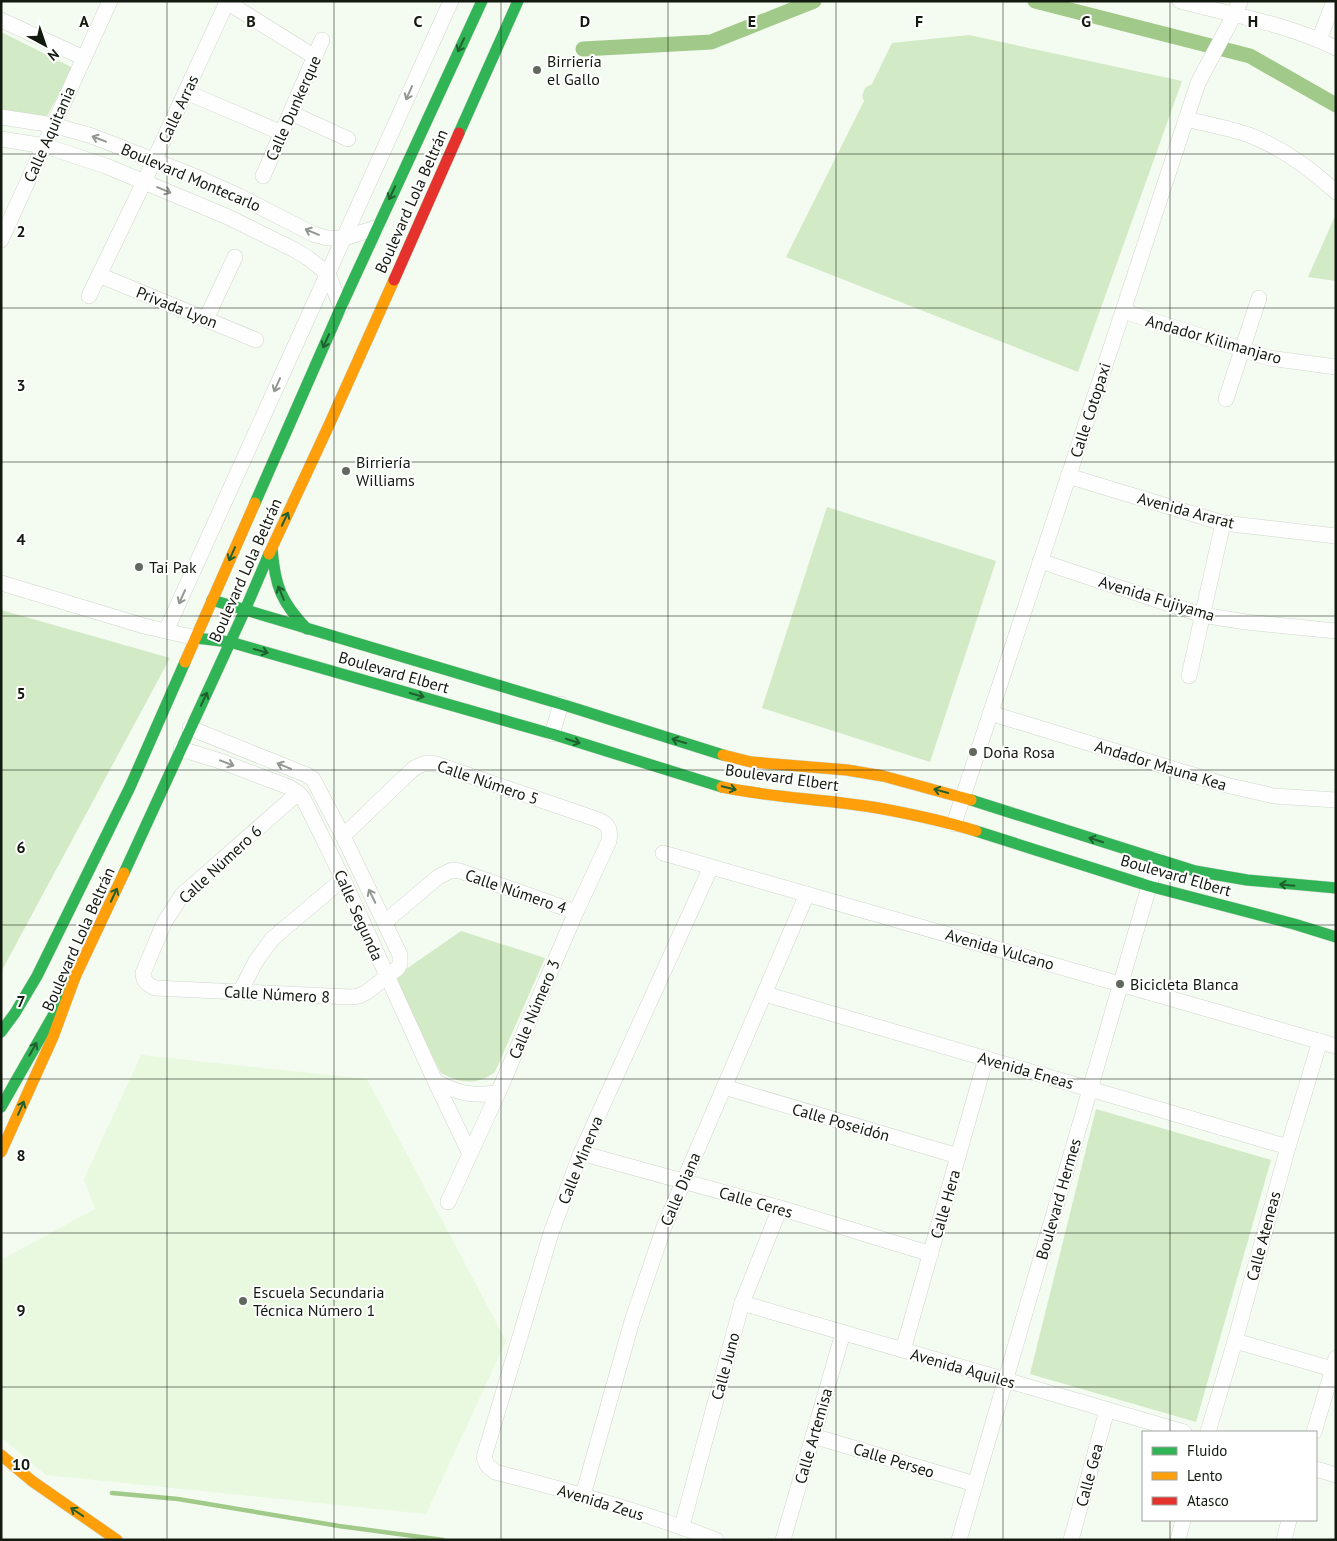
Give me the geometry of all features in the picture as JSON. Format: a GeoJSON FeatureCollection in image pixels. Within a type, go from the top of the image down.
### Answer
{"type":"FeatureCollection","features":[{"type":"Feature","properties":{"kind":"main road","name":"Boulevard Lola Beltrán"},"geometry":{"type":"LineString","coordinates":[[1,1032],[15,1013],[37,976],[130,787],[340,307],[482,1]]}},
{"type":"Feature","properties":{"kind":"main road","name":"Boulevard Lola Beltrán"},"geometry":{"type":"LineString","coordinates":[[1,1152],[53,1036],[75,977],[245,610],[518,1]]}},
{"type":"Feature","properties":{"kind":"main road"},"geometry":{"type":"LineString","coordinates":[[272,548],[274,574],[281,596],[292,615],[309,630]]}},
{"type":"Feature","properties":{"kind":"main road","name":"Boulevard Elbert"},"geometry":{"type":"LineString","coordinates":[[212,600],[751,762],[847,770],[883,776],[963,797],[1219,877],[1336,888]]}},
{"type":"Feature","properties":{"kind":"main road","name":"Boulevard Elbert"},"geometry":{"type":"LineString","coordinates":[[196,638],[230,642],[552,734],[723,787],[745,792],[878,808],[954,824],[1149,886],[1336,937]]}},
{"type":"Feature","properties":{"kind":"main road"},"geometry":{"type":"LineString","coordinates":[[1,1107],[75,977]]}},
{"type":"Feature","properties":{"kind":"main road"},"geometry":{"type":"LineString","coordinates":[[1,1455],[32,1481],[117,1540]]}},
{"type":"Feature","properties":{"kind":"street","name":"Calle Aquitania"},"geometry":{"type":"LineString","coordinates":[[1,240],[110,1]]}},
{"type":"Feature","properties":{"kind":"street"},"geometry":{"type":"LineString","coordinates":[[166,631],[451,1]]}},
{"type":"Feature","properties":{"kind":"street"},"geometry":{"type":"LineString","coordinates":[[1180,1],[1237,8],[1336,48]]}},
{"type":"Feature","properties":{"kind":"street"},"geometry":{"type":"LineString","coordinates":[[1318,40],[1334,1]]}},
{"type":"Feature","properties":{"kind":"street"},"geometry":{"type":"LineString","coordinates":[[226,2],[315,57]]}},
{"type":"Feature","properties":{"kind":"street","name":"Calle Arras"},"geometry":{"type":"LineString","coordinates":[[89,296],[186,92],[226,2]]}},
{"type":"Feature","properties":{"kind":"street","name":"Calle Cotopaxi"},"geometry":{"type":"LineString","coordinates":[[954,824],[1198,83],[1237,8]]}},
{"type":"Feature","properties":{"kind":"street"},"geometry":{"type":"LineString","coordinates":[[1,20],[84,58]]}},
{"type":"Feature","properties":{"kind":"street","name":"Calle Dunkerque"},"geometry":{"type":"LineString","coordinates":[[263,176],[322,40]]}},
{"type":"Feature","properties":{"kind":"street"},"geometry":{"type":"LineString","coordinates":[[186,92],[282,133]]}},
{"type":"Feature","properties":{"kind":"street"},"geometry":{"type":"LineString","coordinates":[[291,114],[348,139]]}},
{"type":"Feature","properties":{"kind":"street","name":"Boulevard Montecarlo"},"geometry":{"type":"LineString","coordinates":[[1,117],[53,125],[92,136],[239,196],[313,234],[326,238],[344,238],[376,228]]}},
{"type":"Feature","properties":{"kind":"street"},"geometry":{"type":"LineString","coordinates":[[1186,119],[1248,135],[1268,143],[1300,164],[1336,192]]}},
{"type":"Feature","properties":{"kind":"street","name":"Boulevard Montecarlo"},"geometry":{"type":"LineString","coordinates":[[1,139],[45,146],[106,166],[228,217],[276,240],[308,258],[328,274]]}},
{"type":"Feature","properties":{"kind":"street"},"geometry":{"type":"LineString","coordinates":[[276,240],[281,217]]}},
{"type":"Feature","properties":{"kind":"street"},"geometry":{"type":"LineString","coordinates":[[206,319],[235,257]]}},
{"type":"Feature","properties":{"kind":"street"},"geometry":{"type":"LineString","coordinates":[[328,274],[340,307]]}},
{"type":"Feature","properties":{"kind":"street","name":"Privada Lyon"},"geometry":{"type":"LineString","coordinates":[[99,275],[256,340]]}},
{"type":"Feature","properties":{"kind":"street"},"geometry":{"type":"LineString","coordinates":[[1226,399],[1259,298]]}},
{"type":"Feature","properties":{"kind":"street","name":"Andador Kilimanjaro"},"geometry":{"type":"LineString","coordinates":[[1122,311],[1268,358],[1336,367]]}},
{"type":"Feature","properties":{"kind":"street","name":"Avenida Ararat"},"geometry":{"type":"LineString","coordinates":[[1068,476],[1223,523],[1336,536]]}},
{"type":"Feature","properties":{"kind":"street"},"geometry":{"type":"LineString","coordinates":[[1189,676],[1223,523]]}},
{"type":"Feature","properties":{"kind":"street","name":"Avenida Fujiyama"},"geometry":{"type":"LineString","coordinates":[[1040,561],[1202,615],[1271,626],[1336,631]]}},
{"type":"Feature","properties":{"kind":"street"},"geometry":{"type":"LineString","coordinates":[[1,583],[144,626],[196,638]]}},
{"type":"Feature","properties":{"kind":"street"},"geometry":{"type":"LineString","coordinates":[[552,734],[561,704]]}},
{"type":"Feature","properties":{"kind":"street","name":"Andador Mauna Kea"},"geometry":{"type":"LineString","coordinates":[[990,713],[1226,785],[1274,796],[1336,800]]}},
{"type":"Feature","properties":{"kind":"street","name":"Calle Segunda"},"geometry":{"type":"LineString","coordinates":[[190,728],[313,779],[343,836],[400,956]]}},
{"type":"Feature","properties":{"kind":"street"},"geometry":{"type":"LineString","coordinates":[[181,748],[289,787],[298,793]]}},
{"type":"Feature","properties":{"kind":"street","name":"Calle Número 5"},"geometry":{"type":"LineString","coordinates":[[343,836],[412,770],[420,764],[428,762],[599,820]]}},
{"type":"Feature","properties":{"kind":"street","name":"Calle Segunda"},"geometry":{"type":"LineString","coordinates":[[298,793],[307,804],[343,879],[435,1082],[470,1154]]}},
{"type":"Feature","properties":{"kind":"street","name":"Calle Número 6"},"geometry":{"type":"LineString","coordinates":[[143,973],[164,923],[182,895],[298,793]]}},
{"type":"Feature","properties":{"kind":"street","name":"Calle Número 3"},"geometry":{"type":"LineString","coordinates":[[448,1202],[609,841],[609,828],[599,820]]}},
{"type":"Feature","properties":{"kind":"street","name":"Avenida Vulcano"},"geometry":{"type":"LineString","coordinates":[[663,853],[1336,1046]]}},
{"type":"Feature","properties":{"kind":"street","name":"Boulevard Hermes"},"geometry":{"type":"LineString","coordinates":[[959,1540],[1157,859]]}},
{"type":"Feature","properties":{"kind":"street","name":"Calle Minerva"},"geometry":{"type":"LineString","coordinates":[[487,1465],[484,1457],[541,1267],[580,1153],[711,867]]}},
{"type":"Feature","properties":{"kind":"street","name":"Calle Número 4"},"geometry":{"type":"LineString","coordinates":[[385,922],[438,877],[452,870],[460,871],[576,912]]}},
{"type":"Feature","properties":{"kind":"street"},"geometry":{"type":"LineString","coordinates":[[240,992],[256,961],[272,939],[343,879]]}},
{"type":"Feature","properties":{"kind":"street","name":"Calle Diana"},"geometry":{"type":"LineString","coordinates":[[583,1495],[632,1321],[664,1227],[807,894]]}},
{"type":"Feature","properties":{"kind":"street","name":"Calle Número 8"},"geometry":{"type":"LineString","coordinates":[[143,973],[143,979],[148,985],[155,988],[351,997],[359,996],[366,992],[398,968],[400,956]]}},
{"type":"Feature","properties":{"kind":"street","name":"Avenida Eneas"},"geometry":{"type":"LineString","coordinates":[[765,994],[1288,1147]]}},
{"type":"Feature","properties":{"kind":"street","name":"Calle Ateneas"},"geometry":{"type":"LineString","coordinates":[[1208,1431],[1288,1147],[1320,1041]]}},
{"type":"Feature","properties":{"kind":"street","name":"Calle Hera"},"geometry":{"type":"LineString","coordinates":[[903,1350],[986,1058]]}},
{"type":"Feature","properties":{"kind":"street"},"geometry":{"type":"LineString","coordinates":[[435,1082],[462,1093],[498,1093]]}},
{"type":"Feature","properties":{"kind":"street","name":"Calle Poseidón"},"geometry":{"type":"LineString","coordinates":[[724,1088],[958,1156]]}},
{"type":"Feature","properties":{"kind":"street","name":"Calle Ceres"},"geometry":{"type":"LineString","coordinates":[[580,1153],[780,1208],[931,1254]]}},
{"type":"Feature","properties":{"kind":"street","name":"Calle Juno"},"geometry":{"type":"LineString","coordinates":[[682,1526],[742,1303],[780,1208]]}},
{"type":"Feature","properties":{"kind":"street","name":"Avenida Aquiles"},"geometry":{"type":"LineString","coordinates":[[742,1303],[1180,1431]]}},
{"type":"Feature","properties":{"kind":"street","name":"Calle Artemisa"},"geometry":{"type":"LineString","coordinates":[[783,1540],[843,1332]]}},
{"type":"Feature","properties":{"kind":"street"},"geometry":{"type":"LineString","coordinates":[[1235,1341],[1335,1365],[1314,1431]]}},
{"type":"Feature","properties":{"kind":"street","name":"Calle Gea"},"geometry":{"type":"LineString","coordinates":[[1071,1540],[1107,1410]]}},
{"type":"Feature","properties":{"kind":"street","name":"Calle Perseo"},"geometry":{"type":"LineString","coordinates":[[813,1436],[975,1484]]}},
{"type":"Feature","properties":{"kind":"street","name":"Avenida Zeus"},"geometry":{"type":"LineString","coordinates":[[487,1465],[495,1472],[583,1495],[682,1526],[716,1540]]}},
{"type":"Feature","properties":{"kind":"street"},"geometry":{"type":"LineString","coordinates":[[1317,1469],[1336,1475]]}},
{"type":"Feature","properties":{"kind":"street"},"geometry":{"type":"LineString","coordinates":[[1178,1540],[1183,1521]]}},
{"type":"Feature","properties":{"kind":"street"},"geometry":{"type":"LineString","coordinates":[[1284,1540],[1289,1521]]}},
{"type":"Feature","properties":{"kind":"shaded area"},"geometry":{"type":"Polygon","coordinates":[[[1,32],[73,68],[46,118],[1,112],[1,32]]]}},
{"type":"Feature","properties":{"kind":"shaded area"},"geometry":{"type":"Polygon","coordinates":[[[969,35],[1182,81],[1078,372],[786,257],[864,101],[862,96],[865,88],[872,84],[892,43],[969,35]]]}},
{"type":"Feature","properties":{"kind":"shaded area"},"geometry":{"type":"Polygon","coordinates":[[[1336,214],[1336,281],[1308,277],[1336,214]]]}},
{"type":"Feature","properties":{"kind":"shaded area"},"geometry":{"type":"Polygon","coordinates":[[[827,507],[996,561],[930,762],[762,708],[827,507]]]}},
{"type":"Feature","properties":{"kind":"shaded area"},"geometry":{"type":"Polygon","coordinates":[[[1,610],[170,658],[1,972],[1,610]]]}},
{"type":"Feature","properties":{"kind":"shaded area"},"geometry":{"type":"Polygon","coordinates":[[[461,931],[545,958],[495,1072],[475,1081],[461,1081],[441,1073],[392,979],[461,931]]]}},
{"type":"Feature","properties":{"kind":"shaded area","name":"Escuela Secundaria Técnica Número 1"},"geometry":{"type":"Polygon","coordinates":[[[141,1055],[367,1079],[506,1341],[426,1514],[46,1475],[1,1437],[1,1260],[95,1209],[84,1179],[141,1055]]]}},
{"type":"Feature","properties":{"kind":"shaded area"},"geometry":{"type":"Polygon","coordinates":[[[1096,1109],[1271,1160],[1196,1422],[1030,1374],[1096,1109]]]}},
{"type":"Feature","properties":{"kind":"waterway"},"geometry":{"type":"LineString","coordinates":[[583,49],[711,42],[814,1]]}},
{"type":"Feature","properties":{"kind":"waterway"},"geometry":{"type":"LineString","coordinates":[[1035,1],[1250,56],[1336,105]]}},
{"type":"Feature","properties":{"kind":"waterway"},"geometry":{"type":"LineString","coordinates":[[112,1493],[178,1499],[339,1526],[443,1540]]}},
{"type":"Feature","properties":{"kind":"traffic: fast"},"geometry":{"type":"LineString","coordinates":[[255,503],[341,307],[482,1]]}},
{"type":"Feature","properties":{"kind":"traffic: fast"},"geometry":{"type":"LineString","coordinates":[[459,133],[518,1]]}},
{"type":"Feature","properties":{"kind":"traffic: fast"},"geometry":{"type":"LineString","coordinates":[[272,549],[275,573],[281,593],[285,602],[307,629]]}},
{"type":"Feature","properties":{"kind":"traffic: fast"},"geometry":{"type":"LineString","coordinates":[[124,873],[269,554]]}},
{"type":"Feature","properties":{"kind":"traffic: fast"},"geometry":{"type":"LineString","coordinates":[[212,600],[561,704],[723,755]]}},
{"type":"Feature","properties":{"kind":"traffic: fast"},"geometry":{"type":"LineString","coordinates":[[196,638],[230,642],[552,734],[722,787]]}},
{"type":"Feature","properties":{"kind":"traffic: fast"},"geometry":{"type":"LineString","coordinates":[[1,1032],[15,1013],[37,976],[130,787],[185,662]]}},
{"type":"Feature","properties":{"kind":"traffic: fast"},"geometry":{"type":"LineString","coordinates":[[971,800],[1195,871],[1247,880],[1336,888]]}},
{"type":"Feature","properties":{"kind":"traffic: fast"},"geometry":{"type":"LineString","coordinates":[[976,831],[1149,886],[1336,937]]}},
{"type":"Feature","properties":{"kind":"traffic: fast"},"geometry":{"type":"LineString","coordinates":[[1,1107],[75,977]]}},
{"type":"Feature","properties":{"kind":"traffic: slow"},"geometry":{"type":"LineString","coordinates":[[269,554],[394,280]]}},
{"type":"Feature","properties":{"kind":"traffic: slow"},"geometry":{"type":"LineString","coordinates":[[185,662],[255,503]]}},
{"type":"Feature","properties":{"kind":"traffic: slow"},"geometry":{"type":"LineString","coordinates":[[723,755],[751,762],[847,770],[883,776],[971,800]]}},
{"type":"Feature","properties":{"kind":"traffic: slow"},"geometry":{"type":"LineString","coordinates":[[722,787],[761,794],[878,808],[976,831]]}},
{"type":"Feature","properties":{"kind":"traffic: slow"},"geometry":{"type":"LineString","coordinates":[[1,1152],[53,1037],[75,977],[124,873]]}},
{"type":"Feature","properties":{"kind":"traffic: slow"},"geometry":{"type":"LineString","coordinates":[[1,1455],[32,1481],[117,1540]]}},
{"type":"Feature","properties":{"kind":"traffic: jam"},"geometry":{"type":"LineString","coordinates":[[394,280],[459,133]]}},
{"type":"Feature","properties":{"kind":"place","name":"Birriería el Gallo"},"geometry":{"type":"Point","coordinates":[537,70]}},
{"type":"Feature","properties":{"kind":"place","name":"Birriería Williams"},"geometry":{"type":"Point","coordinates":[346,471]}},
{"type":"Feature","properties":{"kind":"place","name":"Tai Pak"},"geometry":{"type":"Point","coordinates":[139,567]}},
{"type":"Feature","properties":{"kind":"place","name":"Doña Rosa"},"geometry":{"type":"Point","coordinates":[973,752]}},
{"type":"Feature","properties":{"kind":"place","name":"Bicicleta Blanca"},"geometry":{"type":"Point","coordinates":[1120,984]}},
{"type":"Feature","properties":{"kind":"place","name":"Escuela Secundaria Técnica Número 1"},"geometry":{"type":"Point","coordinates":[243,1301]}}]}
